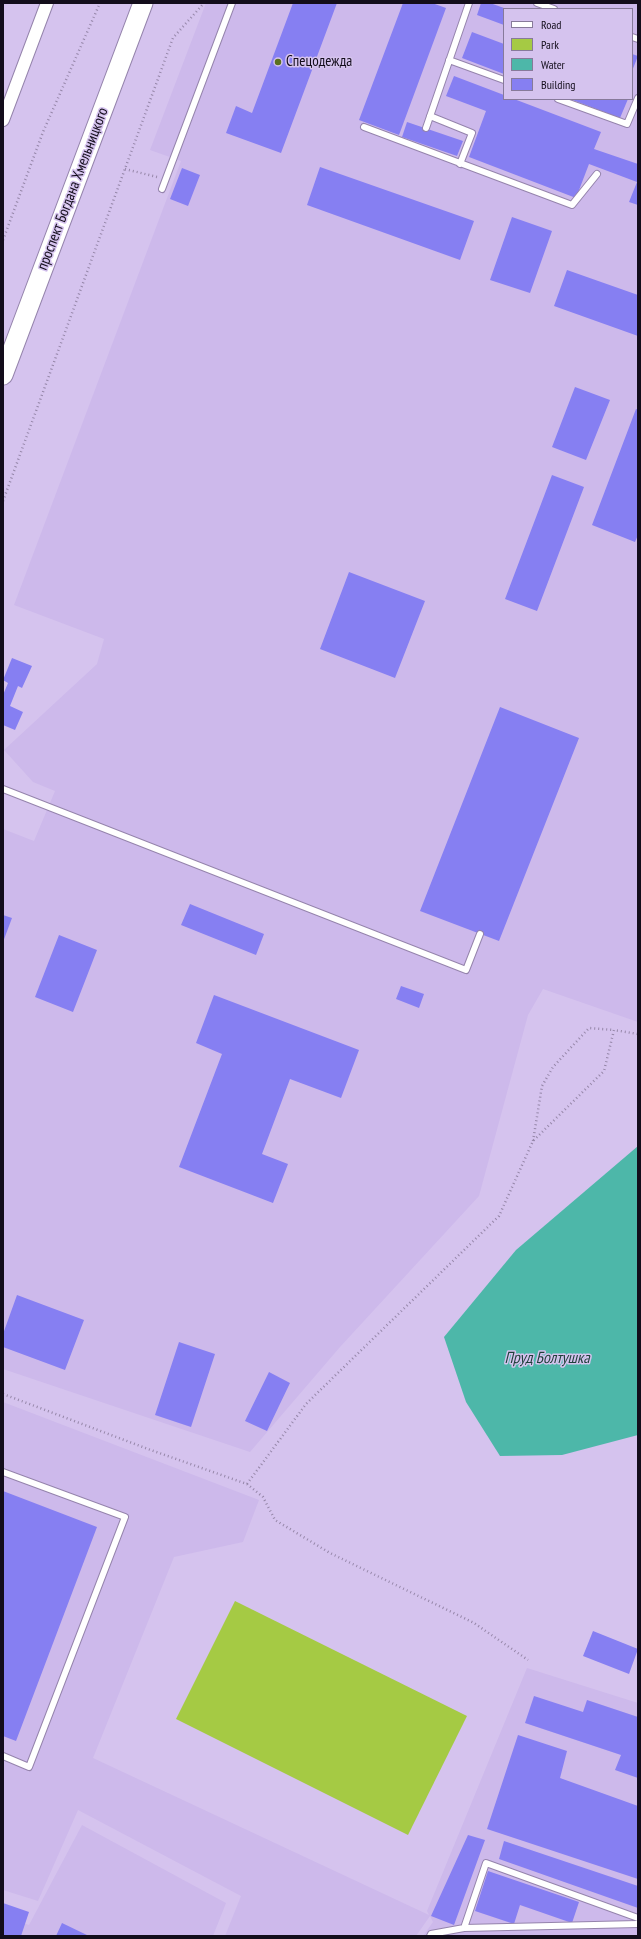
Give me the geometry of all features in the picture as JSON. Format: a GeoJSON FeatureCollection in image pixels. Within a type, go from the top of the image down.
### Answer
{"type":"FeatureCollection","features":[{"type":"Feature","properties":{"kind":"main road","name":"проспект Богдана Хмельницкого"},"geometry":{"type":"LineString","coordinates":[[3,375],[143,3]]}},
{"type":"Feature","properties":{"kind":"street"},"geometry":{"type":"LineString","coordinates":[[3,120],[46,3]]}},
{"type":"Feature","properties":{"kind":"lane"},"geometry":{"type":"LineString","coordinates":[[162,189],[232,3]]}},
{"type":"Feature","properties":{"kind":"lane"},"geometry":{"type":"LineString","coordinates":[[426,128],[469,3]]}},
{"type":"Feature","properties":{"kind":"lane"},"geometry":{"type":"LineString","coordinates":[[537,3],[551,8]]}},
{"type":"Feature","properties":{"kind":"lane"},"geometry":{"type":"LineString","coordinates":[[450,60],[503,80]]}},
{"type":"Feature","properties":{"kind":"lane"},"geometry":{"type":"LineString","coordinates":[[561,100],[627,124],[638,98]]}},
{"type":"Feature","properties":{"kind":"lane"},"geometry":{"type":"LineString","coordinates":[[430,116],[472,133],[460,164]]}},
{"type":"Feature","properties":{"kind":"lane"},"geometry":{"type":"LineString","coordinates":[[364,127],[419,146],[460,164],[572,205],[597,174]]}},
{"type":"Feature","properties":{"kind":"lane"},"geometry":{"type":"LineString","coordinates":[[3,789],[466,970],[480,934]]}},
{"type":"Feature","properties":{"kind":"lane"},"geometry":{"type":"LineString","coordinates":[[3,1472],[125,1517],[29,1767],[3,1756]]}},
{"type":"Feature","properties":{"kind":"lane"},"geometry":{"type":"LineString","coordinates":[[464,1928],[486,1863],[638,1918]]}},
{"type":"Feature","properties":{"kind":"lane"},"geometry":{"type":"LineString","coordinates":[[430,1936],[431,1934],[464,1928],[638,1924]]}},
{"type":"Feature","properties":{"kind":"path"},"geometry":{"type":"LineString","coordinates":[[3,240],[44,132],[100,3]]}},
{"type":"Feature","properties":{"kind":"path"},"geometry":{"type":"LineString","coordinates":[[3,501],[173,38],[204,3]]}},
{"type":"Feature","properties":{"kind":"path"},"geometry":{"type":"LineString","coordinates":[[125,169],[165,179]]}},
{"type":"Feature","properties":{"kind":"path"},"geometry":{"type":"LineString","coordinates":[[247,1484],[306,1404],[499,1216],[533,1141],[542,1086],[553,1067],[589,1028],[638,1034]]}},
{"type":"Feature","properties":{"kind":"path"},"geometry":{"type":"LineString","coordinates":[[533,1141],[604,1071],[614,1030]]}},
{"type":"Feature","properties":{"kind":"path"},"geometry":{"type":"LineString","coordinates":[[3,1394],[148,1449],[247,1484],[263,1497],[275,1520],[330,1553],[474,1623],[528,1660]]}},
{"type":"Feature","properties":{"kind":"shaded area"},"geometry":{"type":"Polygon","coordinates":[[[206,3],[638,3],[638,1022],[543,989],[528,1015],[479,1196],[340,1347],[250,1452],[3,1369],[3,829],[34,841],[55,791],[33,782],[4,750],[97,664],[104,639],[14,605],[181,161],[150,150],[206,3]]]}},
{"type":"Feature","properties":{"kind":"shaded area"},"geometry":{"type":"Polygon","coordinates":[[[3,1402],[259,1500],[243,1542],[174,1557],[93,1758],[429,1915],[427,1911],[527,1668],[638,1703],[638,1936],[423,1936],[433,1922],[430,1916],[416,1936],[225,1936],[241,1896],[78,1810],[38,1901],[3,1890],[3,1402]]]}},
{"type":"Feature","properties":{"kind":"shaded area"},"geometry":{"type":"Polygon","coordinates":[[[82,1825],[226,1903],[213,1936],[3,1936],[3,1916],[29,1925],[82,1825]]]}},
{"type":"Feature","properties":{"kind":"green space"},"geometry":{"type":"Polygon","coordinates":[[[235,1601],[467,1716],[408,1835],[176,1719],[235,1601]]]}},
{"type":"Feature","properties":{"kind":"water","name":"Пруд Болтушка"},"geometry":{"type":"Polygon","coordinates":[[[638,1146],[638,1435],[562,1455],[500,1456],[466,1402],[444,1337],[516,1250],[638,1146]]]}},
{"type":"Feature","properties":{"kind":"building"},"geometry":{"type":"Polygon","coordinates":[[[293,3],[337,3],[281,153],[226,133],[236,106],[252,113],[293,3]]]}},
{"type":"Feature","properties":{"kind":"building"},"geometry":{"type":"Polygon","coordinates":[[[403,3],[432,3],[446,8],[399,135],[359,120],[403,3]]]}},
{"type":"Feature","properties":{"kind":"building"},"geometry":{"type":"Polygon","coordinates":[[[481,3],[490,3],[504,8],[503,25],[477,15],[481,3]]]}},
{"type":"Feature","properties":{"kind":"building"},"geometry":{"type":"Polygon","coordinates":[[[472,32],[503,44],[503,74],[462,58],[472,32]]]}},
{"type":"Feature","properties":{"kind":"building"},"geometry":{"type":"Polygon","coordinates":[[[633,54],[638,56],[633,68],[633,54]]]}},
{"type":"Feature","properties":{"kind":"building"},"geometry":{"type":"Polygon","coordinates":[[[454,76],[503,95],[503,100],[517,100],[601,132],[594,149],[638,164],[638,205],[629,202],[637,182],[589,164],[576,198],[469,157],[486,111],[446,96],[454,76]]]}},
{"type":"Feature","properties":{"kind":"building"},"geometry":{"type":"Polygon","coordinates":[[[573,100],[628,100],[620,118],[573,100]]]}},
{"type":"Feature","properties":{"kind":"building"},"geometry":{"type":"Polygon","coordinates":[[[407,122],[463,141],[457,156],[402,137],[407,122]]]}},
{"type":"Feature","properties":{"kind":"building"},"geometry":{"type":"Polygon","coordinates":[[[320,167],[474,221],[460,260],[307,205],[320,167]]]}},
{"type":"Feature","properties":{"kind":"building"},"geometry":{"type":"Polygon","coordinates":[[[182,168],[200,175],[188,206],[170,199],[182,168]]]}},
{"type":"Feature","properties":{"kind":"building"},"geometry":{"type":"Polygon","coordinates":[[[512,217],[552,231],[530,293],[490,280],[512,217]]]}},
{"type":"Feature","properties":{"kind":"building"},"geometry":{"type":"Polygon","coordinates":[[[567,270],[638,295],[638,336],[554,306],[567,270]]]}},
{"type":"Feature","properties":{"kind":"building"},"geometry":{"type":"Polygon","coordinates":[[[575,387],[610,400],[586,460],[552,447],[575,387]]]}},
{"type":"Feature","properties":{"kind":"building"},"geometry":{"type":"Polygon","coordinates":[[[636,409],[638,410],[638,535],[635,542],[592,525],[636,409]]]}},
{"type":"Feature","properties":{"kind":"building"},"geometry":{"type":"Polygon","coordinates":[[[552,475],[584,487],[537,611],[505,599],[552,475]]]}},
{"type":"Feature","properties":{"kind":"building"},"geometry":{"type":"Polygon","coordinates":[[[349,572],[425,601],[395,678],[320,649],[349,572]]]}},
{"type":"Feature","properties":{"kind":"building"},"geometry":{"type":"Polygon","coordinates":[[[12,658],[32,666],[22,688],[18,686],[10,706],[23,712],[15,730],[3,725],[3,695],[8,683],[3,680],[12,658]]]}},
{"type":"Feature","properties":{"kind":"building"},"geometry":{"type":"Polygon","coordinates":[[[500,707],[579,738],[499,941],[420,911],[500,707]]]}},
{"type":"Feature","properties":{"kind":"building"},"geometry":{"type":"Polygon","coordinates":[[[190,904],[264,934],[256,955],[181,925],[190,904]]]}},
{"type":"Feature","properties":{"kind":"building"},"geometry":{"type":"Polygon","coordinates":[[[3,915],[12,918],[3,942],[3,915]]]}},
{"type":"Feature","properties":{"kind":"building"},"geometry":{"type":"Polygon","coordinates":[[[59,935],[97,950],[73,1012],[35,997],[59,935]]]}},
{"type":"Feature","properties":{"kind":"building"},"geometry":{"type":"Polygon","coordinates":[[[401,986],[424,994],[419,1008],[396,999],[401,986]]]}},
{"type":"Feature","properties":{"kind":"building"},"geometry":{"type":"Polygon","coordinates":[[[214,995],[359,1050],[341,1098],[290,1079],[262,1154],[288,1164],[273,1203],[179,1167],[222,1054],[196,1043],[214,995]]]}},
{"type":"Feature","properties":{"kind":"building"},"geometry":{"type":"Polygon","coordinates":[[[17,1295],[84,1320],[65,1370],[3,1347],[3,1334],[17,1295]]]}},
{"type":"Feature","properties":{"kind":"building"},"geometry":{"type":"Polygon","coordinates":[[[179,1342],[215,1354],[191,1427],[155,1415],[179,1342]]]}},
{"type":"Feature","properties":{"kind":"building"},"geometry":{"type":"Polygon","coordinates":[[[269,1372],[290,1383],[267,1431],[245,1421],[269,1372]]]}},
{"type":"Feature","properties":{"kind":"building"},"geometry":{"type":"Polygon","coordinates":[[[3,1491],[97,1527],[16,1741],[3,1736],[3,1491]]]}},
{"type":"Feature","properties":{"kind":"building"},"geometry":{"type":"Polygon","coordinates":[[[593,1631],[638,1649],[629,1674],[583,1656],[593,1631]]]}},
{"type":"Feature","properties":{"kind":"building"},"geometry":{"type":"Polygon","coordinates":[[[534,1696],[583,1712],[587,1700],[638,1717],[638,1778],[615,1770],[621,1755],[525,1723],[534,1696]]]}},
{"type":"Feature","properties":{"kind":"building"},"geometry":{"type":"Polygon","coordinates":[[[518,1735],[567,1751],[560,1778],[638,1806],[638,1879],[487,1829],[518,1735]]]}},
{"type":"Feature","properties":{"kind":"building"},"geometry":{"type":"Polygon","coordinates":[[[468,1835],[485,1840],[454,1925],[431,1916],[468,1835]]]}},
{"type":"Feature","properties":{"kind":"building"},"geometry":{"type":"Polygon","coordinates":[[[504,1841],[638,1886],[638,1908],[499,1859],[504,1841]]]}},
{"type":"Feature","properties":{"kind":"building"},"geometry":{"type":"Polygon","coordinates":[[[488,1871],[579,1902],[572,1923],[520,1905],[514,1924],[475,1911],[488,1871]]]}},
{"type":"Feature","properties":{"kind":"building"},"geometry":{"type":"Polygon","coordinates":[[[3,1903],[29,1912],[21,1936],[3,1936],[3,1903]]]}},
{"type":"Feature","properties":{"kind":"building"},"geometry":{"type":"Polygon","coordinates":[[[62,1923],[89,1936],[56,1936],[62,1923]]]}},
{"type":"Feature","properties":{"kind":"place","name":"Спецодежда"},"geometry":{"type":"Point","coordinates":[278,62]}}]}
